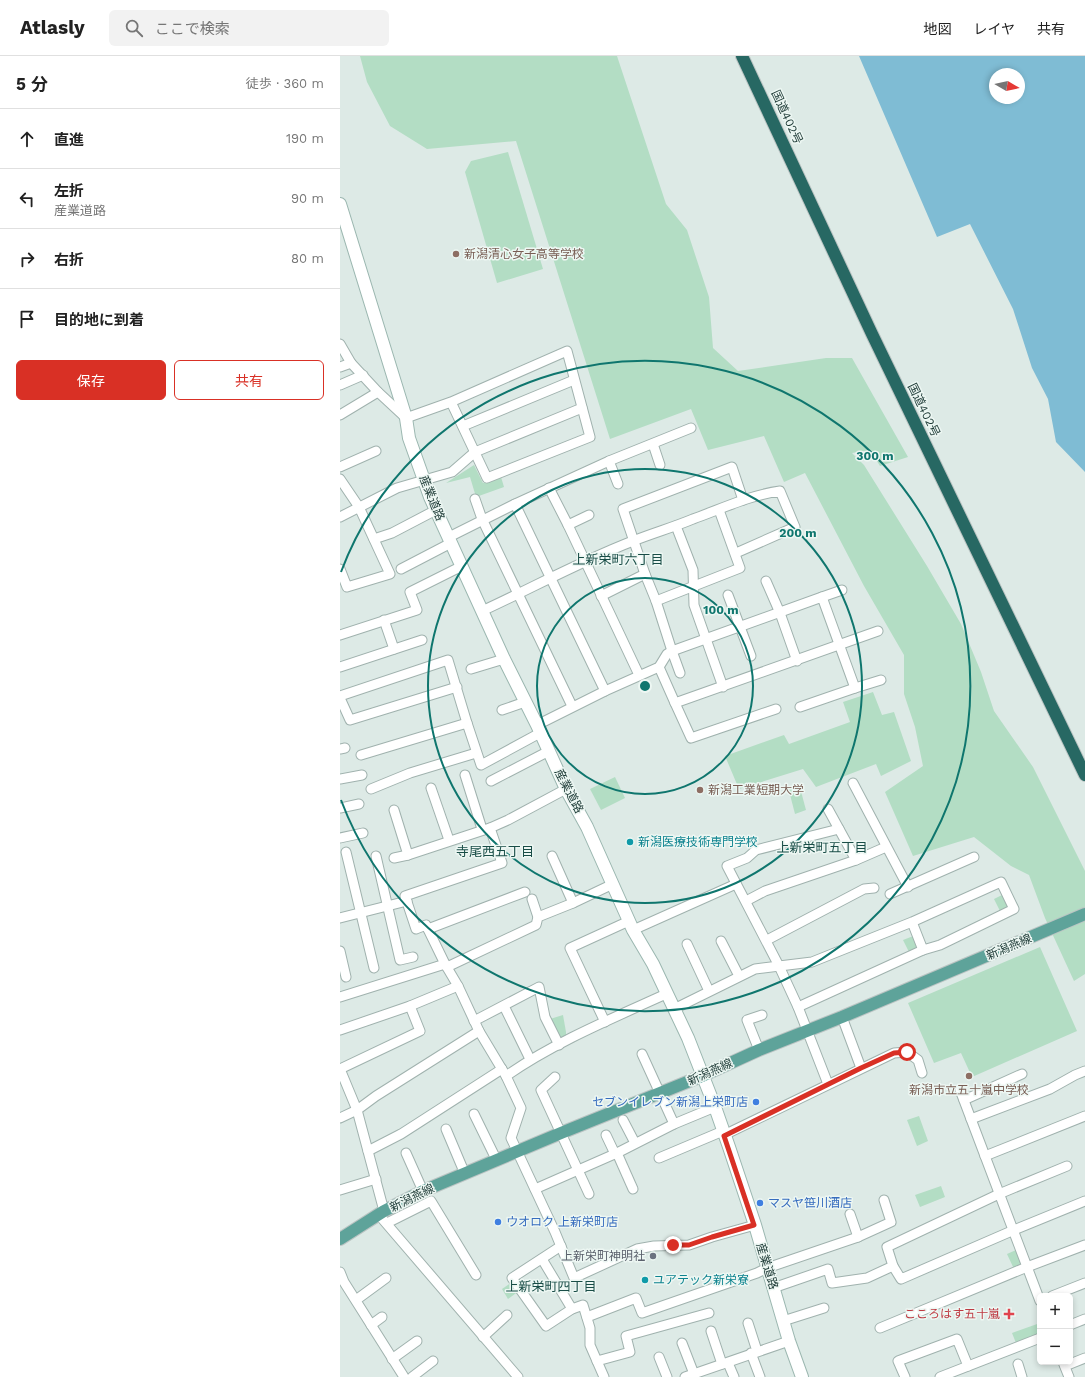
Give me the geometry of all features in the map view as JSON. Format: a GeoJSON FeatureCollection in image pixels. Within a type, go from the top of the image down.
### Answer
{"type":"FeatureCollection","features":[{"type":"Feature","properties":{"kind":"highway","name":"国道402号"},"geometry":{"type":"LineString","coordinates":[[742,56],[872,334],[1085,775]]}},
{"type":"Feature","properties":{"kind":"main road","name":"新潟燕線"},"geometry":{"type":"LineString","coordinates":[[340,1239],[383,1216],[423,1191],[702,1076],[759,1050],[842,1017],[1085,914]]}},
{"type":"Feature","properties":{"kind":"street","name":"産業道路"},"geometry":{"type":"LineString","coordinates":[[340,204],[406,418],[409,438],[430,497],[504,659],[539,729],[566,789],[587,827],[631,925],[653,964],[688,1038],[715,1107],[768,1268],[789,1341],[802,1377]]}},
{"type":"Feature","properties":{"kind":"street"},"geometry":{"type":"LineString","coordinates":[[340,344],[351,363],[378,392],[406,418],[451,402],[567,351],[590,437],[487,478],[451,402]]}},
{"type":"Feature","properties":{"kind":"street"},"geometry":{"type":"LineString","coordinates":[[340,367],[351,363]]}},
{"type":"Feature","properties":{"kind":"street"},"geometry":{"type":"LineString","coordinates":[[340,386],[363,375]]}},
{"type":"Feature","properties":{"kind":"street"},"geometry":{"type":"LineString","coordinates":[[463,426],[574,380]]}},
{"type":"Feature","properties":{"kind":"street"},"geometry":{"type":"LineString","coordinates":[[340,415],[378,392]]}},
{"type":"Feature","properties":{"kind":"street"},"geometry":{"type":"LineString","coordinates":[[340,517],[397,488],[452,472],[475,452],[582,408]]}},
{"type":"Feature","properties":{"kind":"street"},"geometry":{"type":"LineString","coordinates":[[401,569],[482,520],[515,504],[609,461],[692,428]]}},
{"type":"Feature","properties":{"kind":"street"},"geometry":{"type":"LineString","coordinates":[[652,444],[660,466]]}},
{"type":"Feature","properties":{"kind":"street"},"geometry":{"type":"LineString","coordinates":[[340,467],[376,451]]}},
{"type":"Feature","properties":{"kind":"street"},"geometry":{"type":"LineString","coordinates":[[609,461],[618,484]]}},
{"type":"Feature","properties":{"kind":"street"},"geometry":{"type":"LineString","coordinates":[[680,673],[623,509],[732,467],[743,500]]}},
{"type":"Feature","properties":{"kind":"street"},"geometry":{"type":"LineString","coordinates":[[340,479],[359,507],[390,574],[347,587],[340,569]]}},
{"type":"Feature","properties":{"kind":"street"},"geometry":{"type":"LineString","coordinates":[[549,488],[639,675]]}},
{"type":"Feature","properties":{"kind":"street"},"geometry":{"type":"LineString","coordinates":[[482,611],[634,540],[676,526],[743,500],[770,492],[780,491],[795,527],[736,553]]}},
{"type":"Feature","properties":{"kind":"street"},"geometry":{"type":"LineString","coordinates":[[475,499],[482,520],[572,706]]}},
{"type":"Feature","properties":{"kind":"street"},"geometry":{"type":"LineString","coordinates":[[515,504],[605,691]]}},
{"type":"Feature","properties":{"kind":"street"},"geometry":{"type":"LineString","coordinates":[[374,539],[392,533],[436,510]]}},
{"type":"Feature","properties":{"kind":"street"},"geometry":{"type":"LineString","coordinates":[[656,601],[740,568],[736,553],[719,510]]}},
{"type":"Feature","properties":{"kind":"street"},"geometry":{"type":"LineString","coordinates":[[568,525],[589,515]]}},
{"type":"Feature","properties":{"kind":"street"},"geometry":{"type":"LineString","coordinates":[[676,526],[693,570],[694,605],[723,687]]}},
{"type":"Feature","properties":{"kind":"street"},"geometry":{"type":"LineString","coordinates":[[340,635],[417,610],[410,592],[462,566]]}},
{"type":"Feature","properties":{"kind":"street"},"geometry":{"type":"LineString","coordinates":[[601,596],[645,574]]}},
{"type":"Feature","properties":{"kind":"street"},"geometry":{"type":"LineString","coordinates":[[766,581],[780,612],[797,661]]}},
{"type":"Feature","properties":{"kind":"street"},"geometry":{"type":"LineString","coordinates":[[457,687],[350,720],[340,697],[448,660],[457,687],[476,753],[481,765],[539,729],[572,706],[659,667],[667,654],[672,651],[842,590]]}},
{"type":"Feature","properties":{"kind":"street"},"geometry":{"type":"LineString","coordinates":[[728,595],[751,656]]}},
{"type":"Feature","properties":{"kind":"street"},"geometry":{"type":"LineString","coordinates":[[822,597],[855,688]]}},
{"type":"Feature","properties":{"kind":"street"},"geometry":{"type":"LineString","coordinates":[[384,620],[394,648]]}},
{"type":"Feature","properties":{"kind":"street"},"geometry":{"type":"LineString","coordinates":[[675,703],[878,631]]}},
{"type":"Feature","properties":{"kind":"street"},"geometry":{"type":"LineString","coordinates":[[340,667],[422,640]]}},
{"type":"Feature","properties":{"kind":"street"},"geometry":{"type":"LineString","coordinates":[[470,669],[504,659]]}},
{"type":"Feature","properties":{"kind":"street"},"geometry":{"type":"LineString","coordinates":[[659,667],[691,738],[776,709]]}},
{"type":"Feature","properties":{"kind":"street"},"geometry":{"type":"LineString","coordinates":[[800,707],[881,680]]}},
{"type":"Feature","properties":{"kind":"street"},"geometry":{"type":"LineString","coordinates":[[502,710],[525,702]]}},
{"type":"Feature","properties":{"kind":"street"},"geometry":{"type":"LineString","coordinates":[[361,755],[467,723]]}},
{"type":"Feature","properties":{"kind":"street"},"geometry":{"type":"LineString","coordinates":[[491,781],[549,751]]}},
{"type":"Feature","properties":{"kind":"street"},"geometry":{"type":"LineString","coordinates":[[371,790],[410,773],[476,753]]}},
{"type":"Feature","properties":{"kind":"street"},"geometry":{"type":"LineString","coordinates":[[340,779],[362,775]]}},
{"type":"Feature","properties":{"kind":"street"},"geometry":{"type":"LineString","coordinates":[[465,775],[486,829],[502,863],[406,896],[407,902],[416,929],[426,925],[446,966],[458,986],[479,1031],[504,1073],[521,1108],[511,1138],[561,1246],[574,1278],[637,1249],[654,1246],[689,1245],[754,1225]]}},
{"type":"Feature","properties":{"kind":"street"},"geometry":{"type":"LineString","coordinates":[[852,783],[908,887]]}},
{"type":"Feature","properties":{"kind":"street"},"geometry":{"type":"LineString","coordinates":[[431,788],[449,840]]}},
{"type":"Feature","properties":{"kind":"street"},"geometry":{"type":"LineString","coordinates":[[394,858],[408,855],[449,840],[486,829],[508,820],[566,789]]}},
{"type":"Feature","properties":{"kind":"street"},"geometry":{"type":"LineString","coordinates":[[340,808],[359,804]]}},
{"type":"Feature","properties":{"kind":"street"},"geometry":{"type":"LineString","coordinates":[[828,809],[856,860]]}},
{"type":"Feature","properties":{"kind":"street"},"geometry":{"type":"LineString","coordinates":[[394,810],[408,855]]}},
{"type":"Feature","properties":{"kind":"street"},"geometry":{"type":"LineString","coordinates":[[828,1084],[808,1031],[780,966],[727,866],[746,858],[756,850],[839,828]]}},
{"type":"Feature","properties":{"kind":"street"},"geometry":{"type":"LineString","coordinates":[[340,838],[363,833]]}},
{"type":"Feature","properties":{"kind":"street"},"geometry":{"type":"LineString","coordinates":[[746,901],[765,891],[856,860],[886,847]]}},
{"type":"Feature","properties":{"kind":"street"},"geometry":{"type":"LineString","coordinates":[[346,852],[374,968]]}},
{"type":"Feature","properties":{"kind":"street"},"geometry":{"type":"LineString","coordinates":[[376,856],[400,960],[413,957]]}},
{"type":"Feature","properties":{"kind":"street"},"geometry":{"type":"LineString","coordinates":[[552,856],[573,903]]}},
{"type":"Feature","properties":{"kind":"street"},"geometry":{"type":"LineString","coordinates":[[890,894],[974,856]]}},
{"type":"Feature","properties":{"kind":"street"},"geometry":{"type":"LineString","coordinates":[[674,1009],[754,969],[812,962],[912,922],[1001,882],[1014,909],[940,945],[923,950],[798,1007]]}},
{"type":"Feature","properties":{"kind":"street"},"geometry":{"type":"LineString","coordinates":[[538,917],[573,903],[613,884]]}},
{"type":"Feature","properties":{"kind":"street"},"geometry":{"type":"LineString","coordinates":[[605,1022],[570,948],[736,884]]}},
{"type":"Feature","properties":{"kind":"street"},"geometry":{"type":"LineString","coordinates":[[767,940],[864,889],[874,888]]}},
{"type":"Feature","properties":{"kind":"street"},"geometry":{"type":"LineString","coordinates":[[428,929],[525,892]]}},
{"type":"Feature","properties":{"kind":"street"},"geometry":{"type":"LineString","coordinates":[[340,997],[446,966],[536,925],[538,917],[532,899]]}},
{"type":"Feature","properties":{"kind":"street"},"geometry":{"type":"LineString","coordinates":[[340,918],[407,902]]}},
{"type":"Feature","properties":{"kind":"street"},"geometry":{"type":"LineString","coordinates":[[912,922],[923,950]]}},
{"type":"Feature","properties":{"kind":"street"},"geometry":{"type":"LineString","coordinates":[[721,941],[739,976]]}},
{"type":"Feature","properties":{"kind":"street"},"geometry":{"type":"LineString","coordinates":[[686,944],[709,991]]}},
{"type":"Feature","properties":{"kind":"street"},"geometry":{"type":"LineString","coordinates":[[340,952],[346,977]]}},
{"type":"Feature","properties":{"kind":"street"},"geometry":{"type":"LineString","coordinates":[[340,1030],[410,1006],[458,986]]}},
{"type":"Feature","properties":{"kind":"street"},"geometry":{"type":"LineString","coordinates":[[474,1021],[539,987],[545,1017],[559,1044]]}},
{"type":"Feature","properties":{"kind":"street"},"geometry":{"type":"LineString","coordinates":[[368,1151],[401,1134],[530,1059],[666,994]]}},
{"type":"Feature","properties":{"kind":"street"},"geometry":{"type":"LineString","coordinates":[[410,1006],[420,1031],[340,1069],[357,1110],[376,1179],[383,1216],[518,1377]]}},
{"type":"Feature","properties":{"kind":"street"},"geometry":{"type":"LineString","coordinates":[[504,1006],[530,1059]]}},
{"type":"Feature","properties":{"kind":"street"},"geometry":{"type":"LineString","coordinates":[[759,1050],[747,1020],[762,1015]]}},
{"type":"Feature","properties":{"kind":"street"},"geometry":{"type":"LineString","coordinates":[[842,1017],[861,1068]]}},
{"type":"Feature","properties":{"kind":"street"},"geometry":{"type":"LineString","coordinates":[[340,1118],[357,1110],[376,1096],[479,1031]]}},
{"type":"Feature","properties":{"kind":"street"},"geometry":{"type":"LineString","coordinates":[[659,1158],[723,1133],[894,1053],[907,1052],[918,1060],[922,1073]]}},
{"type":"Feature","properties":{"kind":"street"},"geometry":{"type":"LineString","coordinates":[[642,1054],[674,1124]]}},
{"type":"Feature","properties":{"kind":"street"},"geometry":{"type":"LineString","coordinates":[[971,1119],[1050,1089],[1085,1071]]}},
{"type":"Feature","properties":{"kind":"street"},"geometry":{"type":"LineString","coordinates":[[964,1100],[1022,1074]]}},
{"type":"Feature","properties":{"kind":"street"},"geometry":{"type":"LineString","coordinates":[[555,1077],[541,1090],[589,1194]]}},
{"type":"Feature","properties":{"kind":"street"},"geometry":{"type":"LineString","coordinates":[[960,1090],[1037,1293]]}},
{"type":"Feature","properties":{"kind":"street"},"geometry":{"type":"LineString","coordinates":[[535,1189],[616,1153],[674,1124],[715,1107]]}},
{"type":"Feature","properties":{"kind":"street"},"geometry":{"type":"LineString","coordinates":[[474,1114],[497,1161]]}},
{"type":"Feature","properties":{"kind":"street"},"geometry":{"type":"LineString","coordinates":[[985,1156],[1085,1116]]}},
{"type":"Feature","properties":{"kind":"street"},"geometry":{"type":"LineString","coordinates":[[623,1120],[635,1143]]}},
{"type":"Feature","properties":{"kind":"street"},"geometry":{"type":"LineString","coordinates":[[446,1130],[465,1174]]}},
{"type":"Feature","properties":{"kind":"street"},"geometry":{"type":"LineString","coordinates":[[606,1135],[632,1188]]}},
{"type":"Feature","properties":{"kind":"street"},"geometry":{"type":"LineString","coordinates":[[406,1153],[423,1191]]}},
{"type":"Feature","properties":{"kind":"street"},"geometry":{"type":"LineString","coordinates":[[1067,1166],[1000,1194],[887,1247],[893,1266],[901,1280],[1014,1230],[1085,1201]]}},
{"type":"Feature","properties":{"kind":"street"},"geometry":{"type":"LineString","coordinates":[[341,1187],[376,1179]]}},
{"type":"Feature","properties":{"kind":"street"},"geometry":{"type":"LineString","coordinates":[[586,1317],[636,1298],[642,1313],[858,1237],[892,1222],[884,1200]]}},
{"type":"Feature","properties":{"kind":"street"},"geometry":{"type":"LineString","coordinates":[[383,1216],[431,1201],[476,1275]]}},
{"type":"Feature","properties":{"kind":"street"},"geometry":{"type":"LineString","coordinates":[[850,1214],[858,1237]]}},
{"type":"Feature","properties":{"kind":"street"},"geometry":{"type":"LineString","coordinates":[[880,1328],[1027,1267],[1085,1245]]}},
{"type":"Feature","properties":{"kind":"street"},"geometry":{"type":"LineString","coordinates":[[561,1246],[512,1278],[546,1326],[572,1309],[583,1305],[590,1328],[590,1345],[604,1377]]}},
{"type":"Feature","properties":{"kind":"street"},"geometry":{"type":"LineString","coordinates":[[542,1259],[572,1309]]}},
{"type":"Feature","properties":{"kind":"street"},"geometry":{"type":"LineString","coordinates":[[773,1288],[828,1269],[832,1283],[867,1278],[893,1266]]}},
{"type":"Feature","properties":{"kind":"street"},"geometry":{"type":"LineString","coordinates":[[340,1272],[342,1283],[356,1300],[392,1359],[399,1375]]}},
{"type":"Feature","properties":{"kind":"street"},"geometry":{"type":"LineString","coordinates":[[356,1300],[386,1278]]}},
{"type":"Feature","properties":{"kind":"street"},"geometry":{"type":"LineString","coordinates":[[1060,1293],[1085,1283]]}},
{"type":"Feature","properties":{"kind":"street"},"geometry":{"type":"LineString","coordinates":[[783,1321],[824,1308]]}},
{"type":"Feature","properties":{"kind":"street"},"geometry":{"type":"LineString","coordinates":[[597,1361],[630,1352],[626,1336],[709,1313]]}},
{"type":"Feature","properties":{"kind":"street"},"geometry":{"type":"LineString","coordinates":[[483,1337],[507,1315]]}},
{"type":"Feature","properties":{"kind":"street"},"geometry":{"type":"LineString","coordinates":[[371,1325],[382,1317]]}},
{"type":"Feature","properties":{"kind":"street"},"geometry":{"type":"LineString","coordinates":[[1073,1325],[1085,1319]]}},
{"type":"Feature","properties":{"kind":"street"},"geometry":{"type":"LineString","coordinates":[[748,1323],[760,1377]]}},
{"type":"Feature","properties":{"kind":"street"},"geometry":{"type":"LineString","coordinates":[[711,1331],[725,1364],[734,1377]]}},
{"type":"Feature","properties":{"kind":"street"},"geometry":{"type":"LineString","coordinates":[[904,1377],[898,1361],[957,1338],[968,1366]]}},
{"type":"Feature","properties":{"kind":"street"},"geometry":{"type":"LineString","coordinates":[[940,1377],[1037,1339]]}},
{"type":"Feature","properties":{"kind":"street"},"geometry":{"type":"LineString","coordinates":[[682,1343],[689,1376],[708,1374],[725,1364],[754,1352],[789,1341]]}},
{"type":"Feature","properties":{"kind":"street"},"geometry":{"type":"LineString","coordinates":[[392,1359],[417,1342]]}},
{"type":"Feature","properties":{"kind":"street"},"geometry":{"type":"LineString","coordinates":[[659,1357],[667,1377]]}},
{"type":"Feature","properties":{"kind":"street"},"geometry":{"type":"LineString","coordinates":[[1073,1361],[1085,1358]]}},
{"type":"Feature","properties":{"kind":"street"},"geometry":{"type":"LineString","coordinates":[[412,1377],[433,1361]]}},
{"type":"Feature","properties":{"kind":"street"},"geometry":{"type":"LineString","coordinates":[[1018,1364],[1022,1377]]}},
{"type":"Feature","properties":{"kind":"street"},"geometry":{"type":"LineString","coordinates":[[1064,1365],[1069,1377]]}},
{"type":"Feature","properties":{"kind":"green space"},"geometry":{"type":"Polygon","coordinates":[[[360,56],[617,56],[666,204],[687,230],[709,297],[713,348],[738,371],[826,358],[852,358],[908,457],[880,466],[870,450],[852,453],[864,465],[961,624],[981,672],[994,711],[1033,767],[1085,871],[1085,974],[1074,981],[1045,918],[1029,875],[1011,866],[974,837],[913,856],[885,792],[923,766],[915,727],[904,694],[904,655],[864,586],[805,473],[784,482],[764,436],[708,450],[691,409],[610,439],[516,141],[427,149],[390,126],[367,82],[360,56]]]}},
{"type":"Feature","properties":{"kind":"green space"},"geometry":{"type":"Polygon","coordinates":[[[508,152],[543,269],[497,283],[465,172],[471,161],[508,152]]]}},
{"type":"Feature","properties":{"kind":"green space"},"geometry":{"type":"Polygon","coordinates":[[[474,465],[483,483],[501,477],[504,487],[476,497],[470,477],[446,483],[474,465]]]}},
{"type":"Feature","properties":{"kind":"green space"},"geometry":{"type":"Polygon","coordinates":[[[873,692],[882,715],[894,712],[911,761],[881,776],[876,764],[816,787],[803,769],[739,789],[725,756],[784,735],[789,744],[850,722],[843,702],[873,692]]]}},
{"type":"Feature","properties":{"kind":"green space"},"geometry":{"type":"Polygon","coordinates":[[[615,777],[625,798],[601,810],[590,789],[615,777]]]}},
{"type":"Feature","properties":{"kind":"green space"},"geometry":{"type":"Polygon","coordinates":[[[799,784],[806,810],[795,814],[788,787],[799,784]]]}},
{"type":"Feature","properties":{"kind":"green space"},"geometry":{"type":"Polygon","coordinates":[[[1004,894],[1008,907],[1000,911],[994,899],[1004,894]]]}},
{"type":"Feature","properties":{"kind":"green space"},"geometry":{"type":"Polygon","coordinates":[[[916,935],[919,947],[909,952],[903,940],[916,935]]]}},
{"type":"Feature","properties":{"kind":"green space"},"geometry":{"type":"Polygon","coordinates":[[[1040,947],[1077,1031],[972,1077],[961,1053],[934,1063],[908,1003],[1040,947]]]}},
{"type":"Feature","properties":{"kind":"green space"},"geometry":{"type":"Polygon","coordinates":[[[563,1015],[566,1037],[559,1037],[550,1019],[563,1015]]]}},
{"type":"Feature","properties":{"kind":"green space"},"geometry":{"type":"Polygon","coordinates":[[[919,1116],[928,1141],[917,1146],[907,1120],[919,1116]]]}},
{"type":"Feature","properties":{"kind":"green space"},"geometry":{"type":"Polygon","coordinates":[[[941,1186],[945,1197],[920,1207],[915,1195],[941,1186]]]}},
{"type":"Feature","properties":{"kind":"green space"},"geometry":{"type":"Polygon","coordinates":[[[1016,1250],[1022,1263],[1020,1267],[1014,1269],[1007,1254],[1016,1250]]]}},
{"type":"Feature","properties":{"kind":"green space"},"geometry":{"type":"Polygon","coordinates":[[[512,1282],[519,1291],[508,1299],[502,1289],[512,1282]]]}},
{"type":"Feature","properties":{"kind":"green space"},"geometry":{"type":"Polygon","coordinates":[[[1037,1324],[1037,1335],[1016,1343],[1012,1333],[1037,1324]]]}},
{"type":"Feature","properties":{"kind":"water"},"geometry":{"type":"Polygon","coordinates":[[[859,56],[1085,56],[1085,472],[1056,442],[1048,399],[1032,368],[1013,309],[970,224],[937,237],[859,56]]]}},
{"type":"Feature","properties":{"kind":"place","name":"新潟清心女子高等学校"},"geometry":{"type":"Point","coordinates":[456,254]}},
{"type":"Feature","properties":{"kind":"place","name":"新潟工業短期大学"},"geometry":{"type":"Point","coordinates":[700,790]}},
{"type":"Feature","properties":{"kind":"place","name":"新潟医療技術専門学校"},"geometry":{"type":"Point","coordinates":[630,842]}},
{"type":"Feature","properties":{"kind":"place","name":"新潟市立五十嵐中学校"},"geometry":{"type":"Point","coordinates":[969,1076]}},
{"type":"Feature","properties":{"kind":"place","name":"セブンイレブン新潟上栄町店"},"geometry":{"type":"Point","coordinates":[756,1102]}},
{"type":"Feature","properties":{"kind":"place","name":"マスヤ笹川酒店"},"geometry":{"type":"Point","coordinates":[760,1203]}},
{"type":"Feature","properties":{"kind":"place","name":"ウオロク 上新栄町店"},"geometry":{"type":"Point","coordinates":[498,1222]}},
{"type":"Feature","properties":{"kind":"place","name":"上新栄町神明社"},"geometry":{"type":"Point","coordinates":[653,1256]}},
{"type":"Feature","properties":{"kind":"place","name":"ユアテック新栄寮"},"geometry":{"type":"Point","coordinates":[645,1280]}},
{"type":"Feature","properties":{"kind":"place","name":"こころはす五十嵐"},"geometry":{"type":"Point","coordinates":[1009,1314]}},
{"type":"Feature","properties":{"kind":"district","name":"上新栄町六丁目"},"geometry":{"type":"Point","coordinates":[618,559]}},
{"type":"Feature","properties":{"kind":"district","name":"上新栄町五丁目"},"geometry":{"type":"Point","coordinates":[822,847]}},
{"type":"Feature","properties":{"kind":"district","name":"寺尾西五丁目"},"geometry":{"type":"Point","coordinates":[495,851]}},
{"type":"Feature","properties":{"kind":"district","name":"上新栄町四丁目"},"geometry":{"type":"Point","coordinates":[551,1286]}},
{"type":"Feature","properties":{"kind":"route"},"geometry":{"type":"LineString","coordinates":[[673,1245],[689,1245],[754,1225],[729,1147],[724,1136],[861,1068],[894,1053],[907,1052]]}}]}
